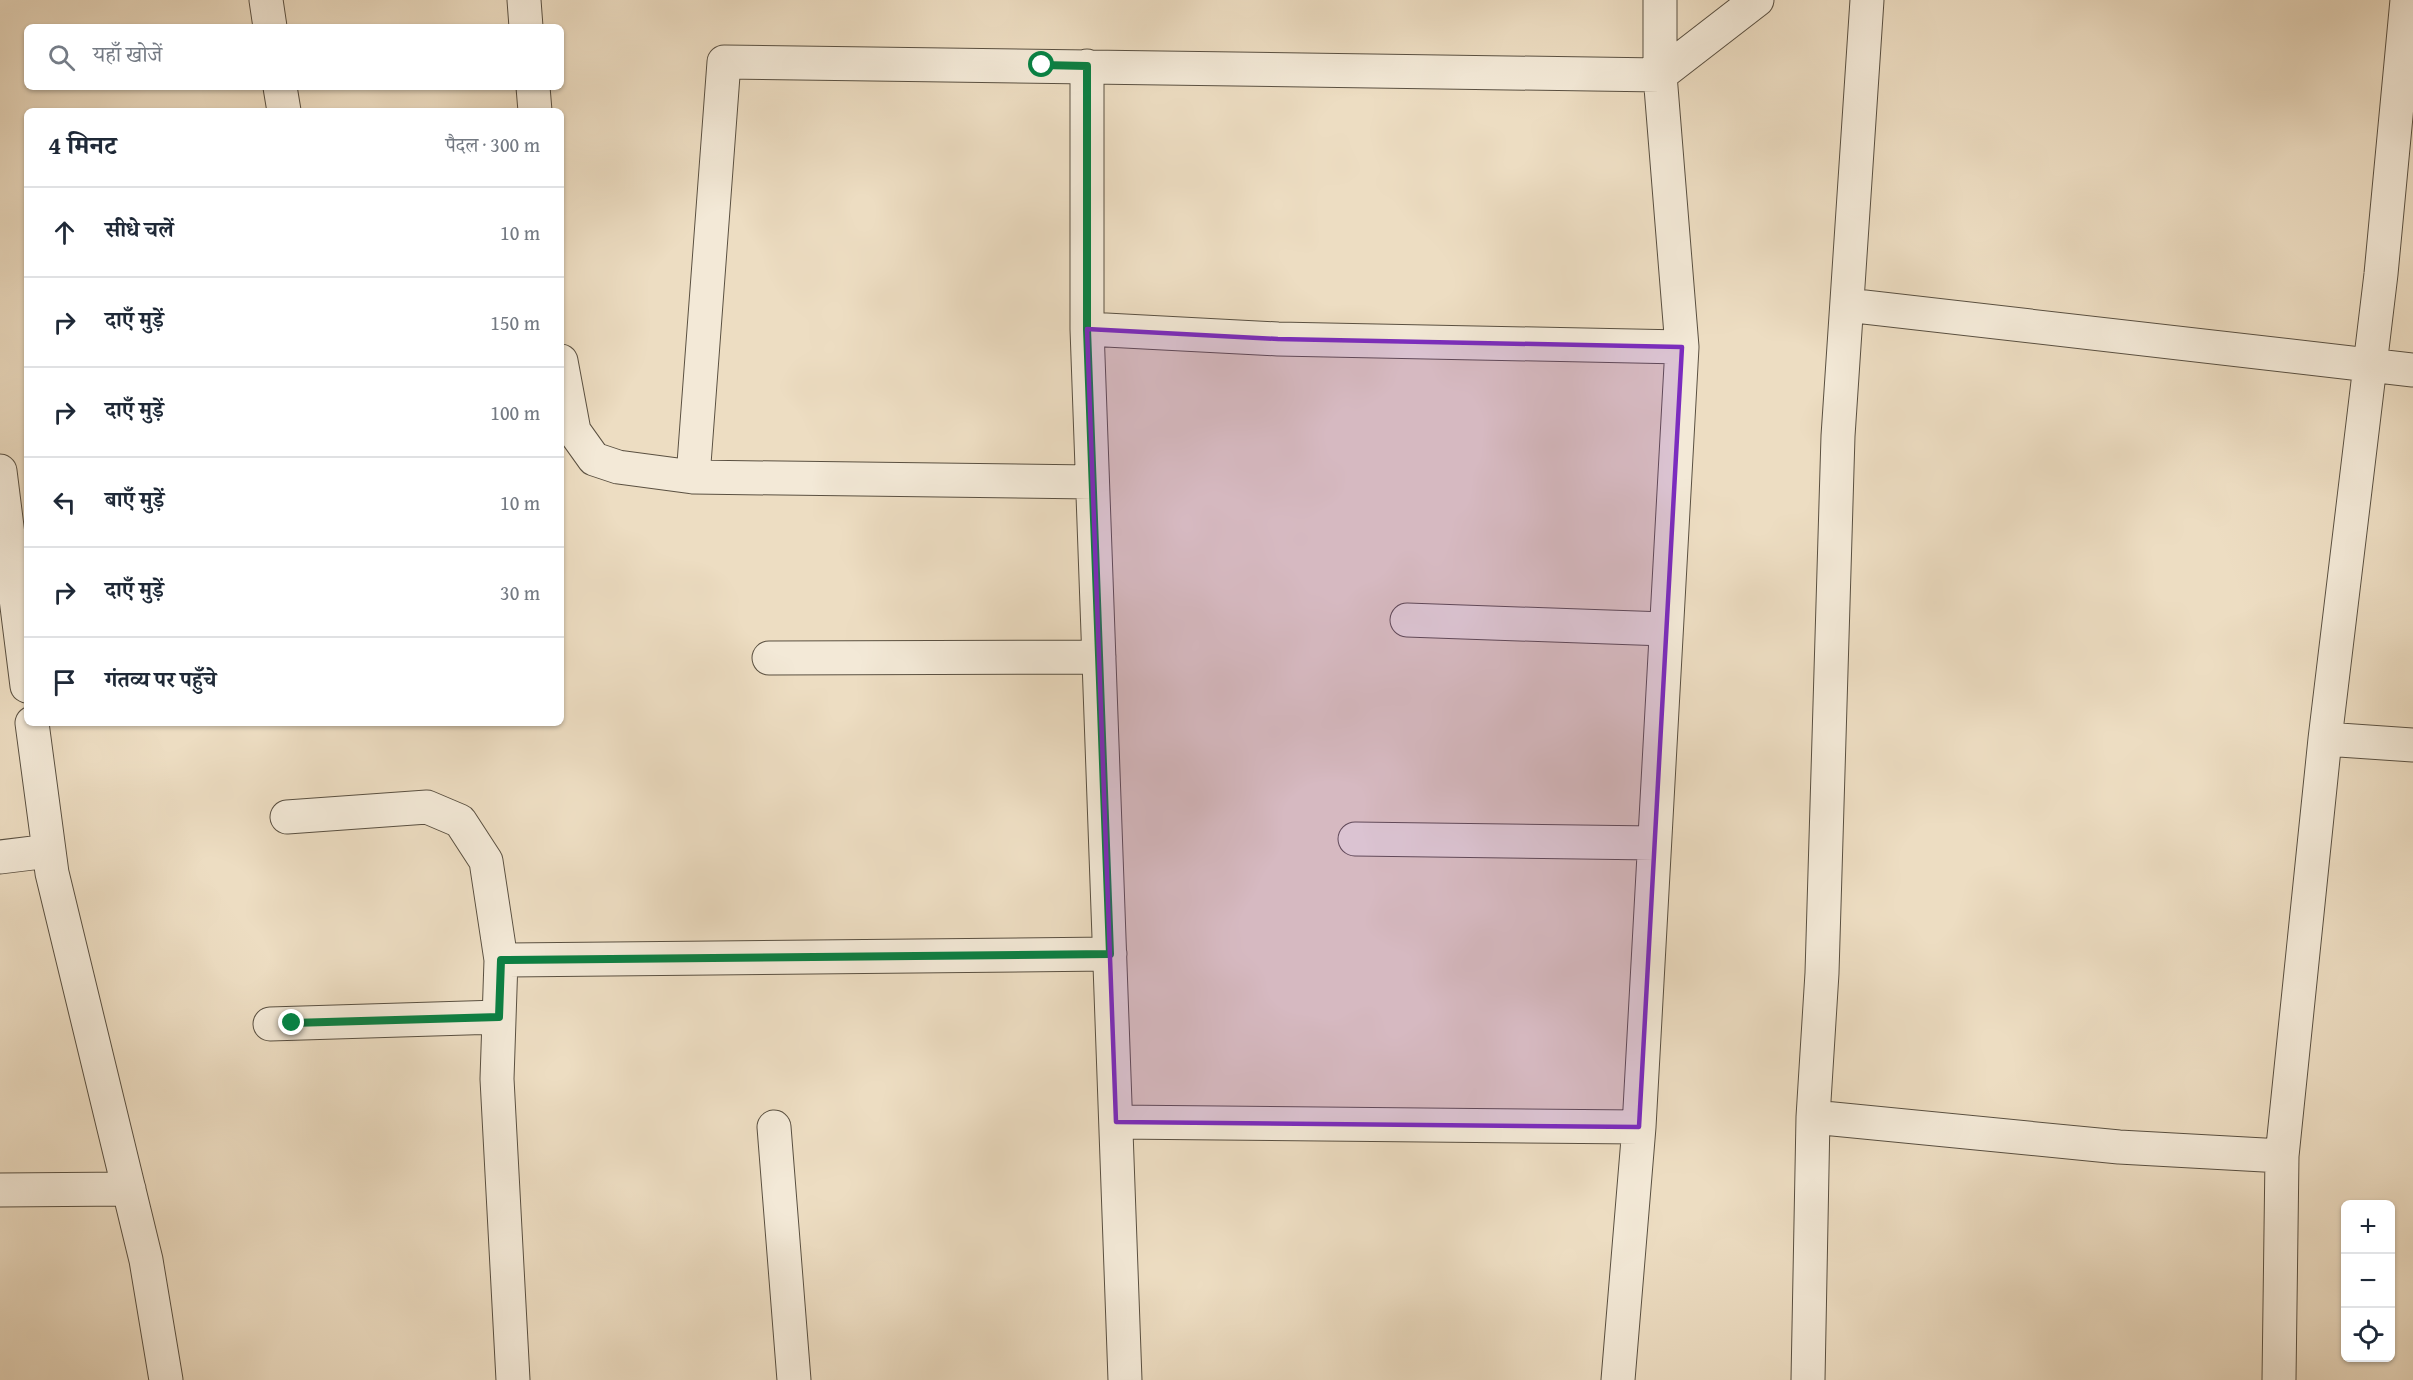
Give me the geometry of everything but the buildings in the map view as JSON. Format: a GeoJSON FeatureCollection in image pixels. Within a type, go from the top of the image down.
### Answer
{"type":"FeatureCollection","features":[{"type":"Feature","properties":{"kind":"street"},"geometry":{"type":"LineString","coordinates":[[266,0],[270,24]]}},
{"type":"Feature","properties":{"kind":"street"},"geometry":{"type":"LineString","coordinates":[[524,0],[526,24]]}},
{"type":"Feature","properties":{"kind":"street"},"geometry":{"type":"LineString","coordinates":[[1618,1380],[1639,1127],[1682,347],[1660,75],[1660,0]]}},
{"type":"Feature","properties":{"kind":"street"},"geometry":{"type":"LineString","coordinates":[[693,477],[724,62],[1660,75],[1757,0]]}},
{"type":"Feature","properties":{"kind":"street"},"geometry":{"type":"LineString","coordinates":[[1808,1380],[1813,1117],[1822,973],[1838,436],[1867,0]]}},
{"type":"Feature","properties":{"kind":"street"},"geometry":{"type":"LineString","coordinates":[[2279,1380],[2282,1156],[2325,739],[2370,365],[2407,0]]}},
{"type":"Feature","properties":{"kind":"street"},"geometry":{"type":"LineString","coordinates":[[1087,66],[1087,329],[1125,1380]]}},
{"type":"Feature","properties":{"kind":"street"},"geometry":{"type":"LineString","coordinates":[[280,90],[284,108]]}},
{"type":"Feature","properties":{"kind":"street"},"geometry":{"type":"LineString","coordinates":[[533,90],[535,108]]}},
{"type":"Feature","properties":{"kind":"street"},"geometry":{"type":"LineString","coordinates":[[1847,305],[2413,370]]}},
{"type":"Feature","properties":{"kind":"street"},"geometry":{"type":"LineString","coordinates":[[1087,329],[1278,339],[1682,347]]}},
{"type":"Feature","properties":{"kind":"street"},"geometry":{"type":"LineString","coordinates":[[564,377],[574,431],[594,459],[618,468],[693,477],[1092,482]]}},
{"type":"Feature","properties":{"kind":"street"},"geometry":{"type":"LineString","coordinates":[[0,471],[24,662]]}},
{"type":"Feature","properties":{"kind":"street"},"geometry":{"type":"LineString","coordinates":[[1407,620],[1665,629]]}},
{"type":"Feature","properties":{"kind":"street"},"geometry":{"type":"LineString","coordinates":[[769,658],[1099,657]]}},
{"type":"Feature","properties":{"kind":"street"},"geometry":{"type":"LineString","coordinates":[[32,726],[52,873],[146,1260],[166,1380]]}},
{"type":"Feature","properties":{"kind":"street"},"geometry":{"type":"LineString","coordinates":[[2325,739],[2413,745]]}},
{"type":"Feature","properties":{"kind":"street"},"geometry":{"type":"LineString","coordinates":[[287,817],[427,807],[460,820],[486,861],[501,960],[497,1079],[513,1380]]}},
{"type":"Feature","properties":{"kind":"street"},"geometry":{"type":"LineString","coordinates":[[1355,839],[1654,843]]}},
{"type":"Feature","properties":{"kind":"street"},"geometry":{"type":"LineString","coordinates":[[0,857],[49,851]]}},
{"type":"Feature","properties":{"kind":"street"},"geometry":{"type":"LineString","coordinates":[[501,960],[1110,954]]}},
{"type":"Feature","properties":{"kind":"street"},"geometry":{"type":"LineString","coordinates":[[270,1024],[499,1017]]}},
{"type":"Feature","properties":{"kind":"street"},"geometry":{"type":"LineString","coordinates":[[1813,1117],[2119,1147],[2282,1156]]}},
{"type":"Feature","properties":{"kind":"street"},"geometry":{"type":"LineString","coordinates":[[1116,1122],[1639,1127]]}},
{"type":"Feature","properties":{"kind":"street"},"geometry":{"type":"LineString","coordinates":[[774,1127],[794,1380]]}},
{"type":"Feature","properties":{"kind":"street"},"geometry":{"type":"LineString","coordinates":[[0,1190],[129,1189]]}},
{"type":"Feature","properties":{"kind":"highlighted area"},"geometry":{"type":"Polygon","coordinates":[[[1087,329],[1278,339],[1682,347],[1639,1127],[1116,1122],[1087,329]]]}},
{"type":"Feature","properties":{"kind":"route"},"geometry":{"type":"LineString","coordinates":[[292,1023],[499,1017],[501,960],[1110,954],[1087,329],[1087,66],[1042,65]]}}]}
